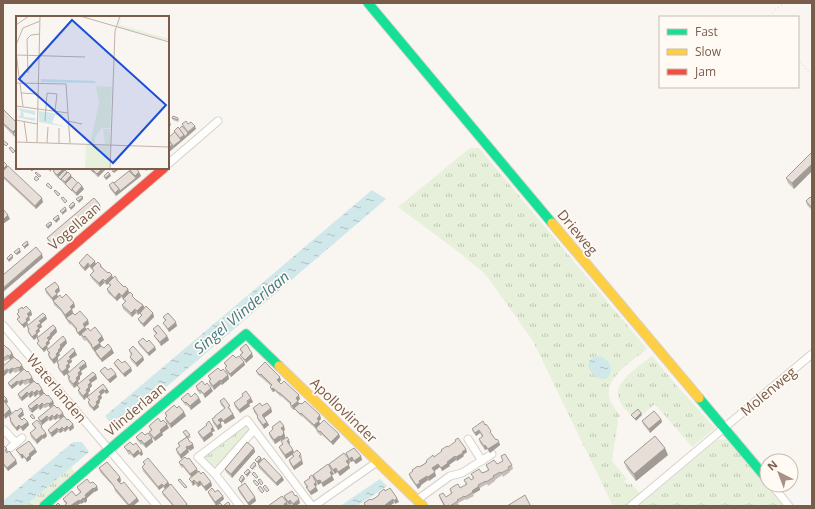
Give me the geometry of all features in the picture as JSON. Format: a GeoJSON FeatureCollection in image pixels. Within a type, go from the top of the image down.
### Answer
{"type":"FeatureCollection","features":[{"type":"Feature","properties":{"kind":"street","name":"Drieweg"},"geometry":{"type":"LineString","coordinates":[[368,3],[759,470]]}},
{"type":"Feature","properties":{"kind":"street"},"geometry":{"type":"LineString","coordinates":[[169,163],[218,121]]}},
{"type":"Feature","properties":{"kind":"street","name":"Vogellaan"},"geometry":{"type":"LineString","coordinates":[[3,306],[163,169]]}},
{"type":"Feature","properties":{"kind":"street","name":"Waterlanden"},"geometry":{"type":"LineString","coordinates":[[3,324],[155,503]]}},
{"type":"Feature","properties":{"kind":"street","name":"Vlinderlaan"},"geometry":{"type":"LineString","coordinates":[[44,506],[109,449],[246,334]]}},
{"type":"Feature","properties":{"kind":"street","name":"Apollovlinder"},"geometry":{"type":"LineString","coordinates":[[246,334],[418,503]]}},
{"type":"Feature","properties":{"kind":"street","name":"Molenweg"},"geometry":{"type":"LineString","coordinates":[[632,506],[812,354]]}},
{"type":"Feature","properties":{"kind":"street"},"geometry":{"type":"LineString","coordinates":[[240,506],[215,474],[198,457],[247,420],[313,506],[376,462]]}},
{"type":"Feature","properties":{"kind":"street"},"geometry":{"type":"LineString","coordinates":[[3,429],[16,443]]}},
{"type":"Feature","properties":{"kind":"street"},"geometry":{"type":"LineString","coordinates":[[215,474],[254,430]]}},
{"type":"Feature","properties":{"kind":"street"},"geometry":{"type":"LineString","coordinates":[[10,448],[22,438]]}},
{"type":"Feature","properties":{"kind":"street"},"geometry":{"type":"LineString","coordinates":[[468,439],[482,461]]}},
{"type":"Feature","properties":{"kind":"street"},"geometry":{"type":"LineString","coordinates":[[418,503],[450,476],[462,473],[492,454]]}},
{"type":"Feature","properties":{"kind":"street"},"geometry":{"type":"LineString","coordinates":[[778,493],[789,506]]}},
{"type":"Feature","properties":{"kind":"street"},"geometry":{"type":"LineString","coordinates":[[147,506],[155,503]]}},
{"type":"Feature","properties":{"kind":"path"},"geometry":{"type":"LineString","coordinates":[[771,16],[773,12],[784,3]]}},
{"type":"Feature","properties":{"kind":"path"},"geometry":{"type":"LineString","coordinates":[[799,60],[812,76]]}},
{"type":"Feature","properties":{"kind":"path"},"geometry":{"type":"LineString","coordinates":[[232,496],[260,463]]}},
{"type":"Feature","properties":{"kind":"path"},"geometry":{"type":"LineString","coordinates":[[250,474],[267,494]]}},
{"type":"Feature","properties":{"kind":"green space"},"geometry":{"type":"Polygon","coordinates":[[[470,148],[479,148],[647,349],[620,371],[610,385],[609,392],[610,400],[620,416],[617,419],[618,422],[612,461],[627,479],[624,481],[628,485],[631,483],[640,494],[638,498],[628,506],[613,506],[533,341],[489,279],[483,272],[460,253],[398,207],[470,148]],[[596,356],[589,362],[590,370],[594,375],[600,357],[596,356]]]}},
{"type":"Feature","properties":{"kind":"green space"},"geometry":{"type":"Polygon","coordinates":[[[652,356],[715,428],[692,447],[655,404],[642,415],[639,411],[632,416],[621,403],[618,394],[619,388],[623,381],[652,356]]]}},
{"type":"Feature","properties":{"kind":"green space"},"geometry":{"type":"Polygon","coordinates":[[[246,424],[249,430],[217,466],[212,467],[204,461],[205,455],[246,424]]]}},
{"type":"Feature","properties":{"kind":"green space"},"geometry":{"type":"Polygon","coordinates":[[[729,439],[759,476],[759,493],[773,493],[784,506],[638,506],[717,440],[729,439]]]}},
{"type":"Feature","properties":{"kind":"green space"},"geometry":{"type":"Polygon","coordinates":[[[71,467],[75,473],[36,506],[25,506],[71,467]]]}},
{"type":"Feature","properties":{"kind":"water","name":"Singel Vlinderlaan"},"geometry":{"type":"Polygon","coordinates":[[[372,190],[386,199],[116,430],[105,416],[372,190]]]}},
{"type":"Feature","properties":{"kind":"water"},"geometry":{"type":"Polygon","coordinates":[[[596,356],[601,356],[609,362],[611,370],[609,376],[605,379],[596,376],[589,368],[588,364],[590,359],[596,356]]]}},
{"type":"Feature","properties":{"kind":"water"},"geometry":{"type":"Polygon","coordinates":[[[73,442],[82,442],[89,452],[25,506],[3,506],[3,501],[73,442]]]}},
{"type":"Feature","properties":{"kind":"water"},"geometry":{"type":"Polygon","coordinates":[[[380,479],[387,486],[357,506],[340,506],[380,479]]]}},
{"type":"Feature","properties":{"kind":"building"},"geometry":{"type":"Polygon","coordinates":[[[3,109],[16,122],[16,129],[13,132],[3,123],[3,109]]]}},
{"type":"Feature","properties":{"kind":"building"},"geometry":{"type":"Polygon","coordinates":[[[173,116],[178,118],[178,120],[172,118],[173,116]]]}},
{"type":"Feature","properties":{"kind":"building"},"geometry":{"type":"Polygon","coordinates":[[[186,121],[188,124],[191,122],[195,126],[188,132],[182,124],[186,121]]]}},
{"type":"Feature","properties":{"kind":"building"},"geometry":{"type":"Polygon","coordinates":[[[182,126],[188,133],[185,137],[179,129],[182,126]]]}},
{"type":"Feature","properties":{"kind":"building"},"geometry":{"type":"Polygon","coordinates":[[[178,127],[184,135],[180,138],[174,131],[178,127]]]}},
{"type":"Feature","properties":{"kind":"building"},"geometry":{"type":"Polygon","coordinates":[[[175,132],[181,140],[173,146],[169,140],[169,137],[175,132]]]}},
{"type":"Feature","properties":{"kind":"building"},"geometry":{"type":"Polygon","coordinates":[[[3,140],[8,144],[6,146],[3,143],[3,140]]]}},
{"type":"Feature","properties":{"kind":"building"},"geometry":{"type":"Polygon","coordinates":[[[169,140],[172,145],[169,147],[169,140]]]}},
{"type":"Feature","properties":{"kind":"building"},"geometry":{"type":"Polygon","coordinates":[[[11,147],[15,151],[13,153],[9,148],[11,147]]]}},
{"type":"Feature","properties":{"kind":"building"},"geometry":{"type":"Polygon","coordinates":[[[812,152],[812,164],[792,183],[786,178],[812,152]]]}},
{"type":"Feature","properties":{"kind":"building"},"geometry":{"type":"Polygon","coordinates":[[[3,161],[7,165],[3,169],[3,161]]]}},
{"type":"Feature","properties":{"kind":"building"},"geometry":{"type":"Polygon","coordinates":[[[8,166],[42,198],[35,206],[3,176],[3,171],[8,166]]]}},
{"type":"Feature","properties":{"kind":"building"},"geometry":{"type":"Polygon","coordinates":[[[56,169],[63,169],[57,175],[53,171],[56,169]]]}},
{"type":"Feature","properties":{"kind":"building"},"geometry":{"type":"Polygon","coordinates":[[[94,169],[102,169],[97,174],[93,170],[94,169]]]}},
{"type":"Feature","properties":{"kind":"building"},"geometry":{"type":"Polygon","coordinates":[[[129,169],[137,169],[139,172],[135,176],[129,169]]]}},
{"type":"Feature","properties":{"kind":"building"},"geometry":{"type":"Polygon","coordinates":[[[65,170],[67,172],[61,180],[58,177],[65,170]]]}},
{"type":"Feature","properties":{"kind":"building"},"geometry":{"type":"Polygon","coordinates":[[[129,171],[136,178],[120,191],[114,183],[129,171]]]}},
{"type":"Feature","properties":{"kind":"building"},"geometry":{"type":"Polygon","coordinates":[[[36,172],[41,176],[39,177],[35,173],[36,172]]]}},
{"type":"Feature","properties":{"kind":"building"},"geometry":{"type":"Polygon","coordinates":[[[68,172],[71,175],[65,182],[61,179],[68,172]]]}},
{"type":"Feature","properties":{"kind":"building"},"geometry":{"type":"Polygon","coordinates":[[[108,172],[110,174],[105,178],[104,176],[108,172]]]}},
{"type":"Feature","properties":{"kind":"building"},"geometry":{"type":"Polygon","coordinates":[[[36,176],[39,179],[36,181],[34,179],[36,176]]]}},
{"type":"Feature","properties":{"kind":"building"},"geometry":{"type":"Polygon","coordinates":[[[72,177],[78,183],[72,191],[65,184],[72,177]]]}},
{"type":"Feature","properties":{"kind":"building"},"geometry":{"type":"Polygon","coordinates":[[[78,182],[82,186],[76,193],[72,189],[78,182]]]}},
{"type":"Feature","properties":{"kind":"building"},"geometry":{"type":"Polygon","coordinates":[[[113,182],[119,189],[115,193],[109,185],[113,182]]]}},
{"type":"Feature","properties":{"kind":"building"},"geometry":{"type":"Polygon","coordinates":[[[48,183],[52,187],[51,189],[46,185],[48,183]]]}},
{"type":"Feature","properties":{"kind":"building"},"geometry":{"type":"Polygon","coordinates":[[[55,190],[60,194],[58,196],[54,191],[55,190]]]}},
{"type":"Feature","properties":{"kind":"building"},"geometry":{"type":"Polygon","coordinates":[[[81,196],[83,197],[78,201],[76,199],[81,196]]]}},
{"type":"Feature","properties":{"kind":"building"},"geometry":{"type":"Polygon","coordinates":[[[63,197],[67,201],[65,203],[61,198],[63,197]]]}},
{"type":"Feature","properties":{"kind":"building"},"geometry":{"type":"Polygon","coordinates":[[[810,197],[812,199],[812,208],[806,201],[810,197]]]}},
{"type":"Feature","properties":{"kind":"building"},"geometry":{"type":"Polygon","coordinates":[[[94,198],[100,205],[53,245],[47,238],[94,198]]]}},
{"type":"Feature","properties":{"kind":"building"},"geometry":{"type":"Polygon","coordinates":[[[73,202],[75,204],[70,208],[69,206],[73,202]]]}},
{"type":"Feature","properties":{"kind":"building"},"geometry":{"type":"Polygon","coordinates":[[[65,207],[66,209],[62,213],[60,211],[65,207]]]}},
{"type":"Feature","properties":{"kind":"building"},"geometry":{"type":"Polygon","coordinates":[[[3,209],[8,215],[3,220],[3,209]]]}},
{"type":"Feature","properties":{"kind":"building"},"geometry":{"type":"Polygon","coordinates":[[[58,215],[59,217],[55,221],[53,219],[58,215]]]}},
{"type":"Feature","properties":{"kind":"building"},"geometry":{"type":"Polygon","coordinates":[[[50,222],[52,223],[47,227],[46,225],[50,222]]]}},
{"type":"Feature","properties":{"kind":"building"},"geometry":{"type":"Polygon","coordinates":[[[27,241],[28,243],[24,247],[22,245],[27,241]]]}},
{"type":"Feature","properties":{"kind":"building"},"geometry":{"type":"Polygon","coordinates":[[[36,247],[42,254],[3,288],[3,275],[36,247]]]}},
{"type":"Feature","properties":{"kind":"building"},"geometry":{"type":"Polygon","coordinates":[[[19,248],[20,250],[16,254],[14,252],[19,248]]]}},
{"type":"Feature","properties":{"kind":"building"},"geometry":{"type":"Polygon","coordinates":[[[11,254],[13,256],[8,260],[7,258],[11,254]]]}},
{"type":"Feature","properties":{"kind":"building"},"geometry":{"type":"Polygon","coordinates":[[[87,254],[95,261],[90,266],[88,263],[84,268],[79,263],[87,254]]]}},
{"type":"Feature","properties":{"kind":"building"},"geometry":{"type":"Polygon","coordinates":[[[98,262],[101,265],[100,266],[112,275],[105,281],[103,279],[99,283],[90,275],[94,271],[92,268],[98,262]]]}},
{"type":"Feature","properties":{"kind":"building"},"geometry":{"type":"Polygon","coordinates":[[[115,276],[124,287],[125,286],[128,289],[122,296],[119,293],[115,298],[107,289],[111,285],[108,283],[115,276]]]}},
{"type":"Feature","properties":{"kind":"building"},"geometry":{"type":"Polygon","coordinates":[[[55,282],[59,287],[55,291],[57,294],[52,298],[45,289],[55,282]]]}},
{"type":"Feature","properties":{"kind":"building"},"geometry":{"type":"Polygon","coordinates":[[[130,292],[136,300],[143,305],[137,311],[135,309],[131,313],[122,305],[126,301],[123,299],[130,292]]]}},
{"type":"Feature","properties":{"kind":"building"},"geometry":{"type":"Polygon","coordinates":[[[66,294],[74,303],[70,307],[72,309],[65,315],[53,301],[60,295],[62,298],[66,294]]]}},
{"type":"Feature","properties":{"kind":"building"},"geometry":{"type":"Polygon","coordinates":[[[26,306],[31,311],[27,314],[29,316],[26,319],[27,321],[22,325],[17,319],[20,317],[17,314],[19,312],[18,310],[22,307],[23,309],[26,306]]]}},
{"type":"Feature","properties":{"kind":"building"},"geometry":{"type":"Polygon","coordinates":[[[146,306],[153,313],[143,324],[138,319],[142,315],[140,313],[146,306]]]}},
{"type":"Feature","properties":{"kind":"building"},"geometry":{"type":"Polygon","coordinates":[[[80,311],[88,320],[83,324],[85,327],[78,333],[76,330],[77,329],[66,318],[73,313],[75,315],[80,311]]]}},
{"type":"Feature","properties":{"kind":"building"},"geometry":{"type":"Polygon","coordinates":[[[43,313],[46,316],[39,321],[41,323],[37,326],[39,328],[36,331],[37,333],[32,337],[27,326],[43,313]]]}},
{"type":"Feature","properties":{"kind":"building"},"geometry":{"type":"Polygon","coordinates":[[[168,313],[176,322],[168,329],[163,323],[166,320],[163,317],[168,313]]]}},
{"type":"Feature","properties":{"kind":"building"},"geometry":{"type":"Polygon","coordinates":[[[53,325],[56,328],[47,338],[49,340],[46,343],[47,345],[42,349],[37,343],[39,341],[37,338],[53,325]]]}},
{"type":"Feature","properties":{"kind":"building"},"geometry":{"type":"Polygon","coordinates":[[[158,325],[167,336],[160,342],[154,336],[157,333],[153,329],[158,325]]]}},
{"type":"Feature","properties":{"kind":"building"},"geometry":{"type":"Polygon","coordinates":[[[95,327],[102,336],[98,340],[100,343],[93,348],[85,336],[84,337],[81,334],[88,328],[90,331],[95,327]]]}},
{"type":"Feature","properties":{"kind":"building"},"geometry":{"type":"Polygon","coordinates":[[[63,336],[66,340],[60,345],[61,347],[56,354],[57,356],[52,360],[48,354],[50,353],[47,350],[63,336]]]}},
{"type":"Feature","properties":{"kind":"building"},"geometry":{"type":"Polygon","coordinates":[[[143,338],[147,342],[149,340],[155,347],[148,353],[138,342],[143,338]]]}},
{"type":"Feature","properties":{"kind":"building"},"geometry":{"type":"Polygon","coordinates":[[[108,344],[112,349],[101,359],[95,351],[101,346],[104,348],[108,344]]]}},
{"type":"Feature","properties":{"kind":"building"},"geometry":{"type":"Polygon","coordinates":[[[246,344],[252,353],[245,360],[240,355],[243,353],[240,349],[246,344]]]}},
{"type":"Feature","properties":{"kind":"building"},"geometry":{"type":"Polygon","coordinates":[[[4,345],[12,353],[9,357],[8,355],[4,358],[3,346],[4,345]]]}},
{"type":"Feature","properties":{"kind":"building"},"geometry":{"type":"Polygon","coordinates":[[[133,346],[143,357],[136,363],[130,357],[132,354],[129,350],[133,346]]]}},
{"type":"Feature","properties":{"kind":"building"},"geometry":{"type":"Polygon","coordinates":[[[73,348],[75,351],[69,357],[71,359],[67,361],[69,363],[66,366],[67,368],[62,372],[58,367],[59,365],[57,362],[73,348]]]}},
{"type":"Feature","properties":{"kind":"building"},"geometry":{"type":"Polygon","coordinates":[[[233,355],[236,358],[239,356],[244,362],[230,374],[225,368],[227,366],[224,363],[233,355]]]}},
{"type":"Feature","properties":{"kind":"building"},"geometry":{"type":"Polygon","coordinates":[[[14,357],[22,365],[19,368],[7,369],[3,372],[3,366],[14,357]]]}},
{"type":"Feature","properties":{"kind":"building"},"geometry":{"type":"Polygon","coordinates":[[[118,359],[122,363],[125,361],[131,368],[123,374],[114,363],[118,359]]]}},
{"type":"Feature","properties":{"kind":"building"},"geometry":{"type":"Polygon","coordinates":[[[83,360],[86,363],[79,368],[81,370],[76,378],[77,380],[73,384],[68,378],[70,377],[67,374],[83,360]]]}},
{"type":"Feature","properties":{"kind":"building"},"geometry":{"type":"Polygon","coordinates":[[[265,362],[280,377],[277,380],[281,384],[284,381],[299,395],[296,398],[298,401],[292,406],[290,404],[291,403],[280,393],[273,388],[272,389],[270,387],[272,385],[256,371],[265,362]]]}},
{"type":"Feature","properties":{"kind":"building"},"geometry":{"type":"Polygon","coordinates":[[[105,367],[108,370],[111,368],[116,374],[108,380],[100,371],[105,367]]]}},
{"type":"Feature","properties":{"kind":"building"},"geometry":{"type":"Polygon","coordinates":[[[218,368],[221,371],[223,369],[228,375],[213,386],[209,381],[211,379],[208,376],[218,368]]]}},
{"type":"Feature","properties":{"kind":"building"},"geometry":{"type":"Polygon","coordinates":[[[24,369],[27,372],[28,371],[32,377],[29,380],[17,381],[11,386],[8,383],[24,369]]]}},
{"type":"Feature","properties":{"kind":"building"},"geometry":{"type":"Polygon","coordinates":[[[93,372],[96,375],[89,380],[91,382],[86,390],[87,392],[83,396],[78,390],[80,389],[77,385],[93,372]]]}},
{"type":"Feature","properties":{"kind":"building"},"geometry":{"type":"Polygon","coordinates":[[[34,381],[37,384],[38,383],[42,389],[39,392],[37,390],[34,393],[32,391],[29,394],[27,392],[21,398],[18,394],[34,381]]]}},
{"type":"Feature","properties":{"kind":"building"},"geometry":{"type":"Polygon","coordinates":[[[202,381],[205,385],[207,383],[211,388],[204,394],[200,390],[199,391],[196,386],[202,381]]]}},
{"type":"Feature","properties":{"kind":"building"},"geometry":{"type":"Polygon","coordinates":[[[103,384],[107,389],[105,391],[103,389],[99,392],[101,394],[96,402],[97,404],[93,408],[88,402],[90,400],[87,397],[103,384]]]}},
{"type":"Feature","properties":{"kind":"building"},"geometry":{"type":"Polygon","coordinates":[[[246,391],[251,398],[247,401],[248,403],[239,410],[234,403],[243,396],[242,394],[246,391]]]}},
{"type":"Feature","properties":{"kind":"building"},"geometry":{"type":"Polygon","coordinates":[[[44,393],[53,401],[44,405],[42,403],[39,406],[37,404],[31,409],[28,406],[44,393]]]}},
{"type":"Feature","properties":{"kind":"building"},"geometry":{"type":"Polygon","coordinates":[[[188,393],[191,397],[195,393],[199,398],[190,406],[181,399],[188,393]]]}},
{"type":"Feature","properties":{"kind":"building"},"geometry":{"type":"Polygon","coordinates":[[[3,396],[7,399],[4,401],[10,409],[4,415],[3,414],[3,396]]]}},
{"type":"Feature","properties":{"kind":"building"},"geometry":{"type":"Polygon","coordinates":[[[224,398],[230,406],[228,407],[233,414],[223,421],[221,418],[218,420],[221,423],[217,426],[212,419],[225,408],[220,401],[224,398]]]}},
{"type":"Feature","properties":{"kind":"building"},"geometry":{"type":"Polygon","coordinates":[[[305,401],[320,415],[317,419],[319,421],[314,425],[294,408],[305,401]]]}},
{"type":"Feature","properties":{"kind":"building"},"geometry":{"type":"Polygon","coordinates":[[[260,403],[262,406],[267,403],[271,408],[262,415],[267,422],[263,425],[253,408],[260,403]]]}},
{"type":"Feature","properties":{"kind":"building"},"geometry":{"type":"Polygon","coordinates":[[[54,405],[63,413],[59,416],[57,414],[54,417],[52,415],[49,418],[47,416],[41,421],[38,418],[54,405]]]}},
{"type":"Feature","properties":{"kind":"building"},"geometry":{"type":"Polygon","coordinates":[[[174,405],[177,408],[179,406],[184,412],[170,424],[165,418],[167,416],[165,413],[174,405]]]}},
{"type":"Feature","properties":{"kind":"building"},"geometry":{"type":"Polygon","coordinates":[[[21,408],[23,411],[18,416],[22,420],[24,418],[28,422],[21,427],[19,425],[16,428],[9,416],[21,408]]]}},
{"type":"Feature","properties":{"kind":"building"},"geometry":{"type":"Polygon","coordinates":[[[638,409],[641,413],[635,419],[631,415],[638,409]]]}},
{"type":"Feature","properties":{"kind":"building"},"geometry":{"type":"Polygon","coordinates":[[[654,411],[661,419],[649,429],[642,421],[654,411]]]}},
{"type":"Feature","properties":{"kind":"building"},"geometry":{"type":"Polygon","coordinates":[[[32,414],[35,418],[33,419],[30,416],[32,414]]]}},
{"type":"Feature","properties":{"kind":"building"},"geometry":{"type":"Polygon","coordinates":[[[64,416],[73,424],[69,428],[67,426],[64,429],[62,427],[59,430],[57,428],[51,433],[48,430],[64,416]]]}},
{"type":"Feature","properties":{"kind":"building"},"geometry":{"type":"Polygon","coordinates":[[[158,418],[161,422],[163,420],[167,424],[154,438],[149,432],[152,430],[149,426],[158,418]]]}},
{"type":"Feature","properties":{"kind":"building"},"geometry":{"type":"Polygon","coordinates":[[[37,420],[46,433],[36,440],[30,433],[36,428],[32,424],[37,420]]]}},
{"type":"Feature","properties":{"kind":"building"},"geometry":{"type":"Polygon","coordinates":[[[324,420],[339,434],[331,442],[316,428],[324,420]]]}},
{"type":"Feature","properties":{"kind":"building"},"geometry":{"type":"Polygon","coordinates":[[[209,421],[213,427],[211,429],[212,431],[203,438],[198,432],[207,425],[206,424],[209,421]]]}},
{"type":"Feature","properties":{"kind":"building"},"geometry":{"type":"Polygon","coordinates":[[[280,421],[284,426],[281,428],[284,434],[274,440],[269,433],[273,429],[272,427],[280,421]]]}},
{"type":"Feature","properties":{"kind":"building"},"geometry":{"type":"Polygon","coordinates":[[[483,421],[499,442],[488,449],[479,439],[483,436],[479,430],[475,433],[472,429],[483,421]]]}},
{"type":"Feature","properties":{"kind":"building"},"geometry":{"type":"Polygon","coordinates":[[[186,430],[190,435],[187,437],[183,432],[186,430]]]}},
{"type":"Feature","properties":{"kind":"building"},"geometry":{"type":"Polygon","coordinates":[[[142,432],[145,435],[148,433],[152,438],[144,444],[136,437],[142,432]]]}},
{"type":"Feature","properties":{"kind":"building"},"geometry":{"type":"Polygon","coordinates":[[[655,436],[665,448],[634,474],[624,462],[655,436]]]}},
{"type":"Feature","properties":{"kind":"building"},"geometry":{"type":"Polygon","coordinates":[[[187,437],[193,444],[186,447],[187,449],[180,455],[176,449],[180,446],[178,443],[187,437]]]}},
{"type":"Feature","properties":{"kind":"building"},"geometry":{"type":"Polygon","coordinates":[[[287,437],[289,440],[287,441],[293,450],[285,455],[279,447],[283,444],[281,441],[287,437]]]}},
{"type":"Feature","properties":{"kind":"building"},"geometry":{"type":"Polygon","coordinates":[[[458,438],[466,449],[462,452],[463,453],[456,457],[455,456],[441,468],[438,464],[432,468],[435,472],[419,481],[420,483],[416,485],[409,474],[413,471],[412,470],[423,465],[433,455],[434,457],[458,438]]]}},
{"type":"Feature","properties":{"kind":"building"},"geometry":{"type":"Polygon","coordinates":[[[29,441],[35,449],[26,459],[16,450],[29,441]]]}},
{"type":"Feature","properties":{"kind":"building"},"geometry":{"type":"Polygon","coordinates":[[[130,442],[133,445],[136,443],[142,451],[139,453],[138,450],[133,455],[124,447],[130,442]]]}},
{"type":"Feature","properties":{"kind":"building"},"geometry":{"type":"Polygon","coordinates":[[[247,442],[254,448],[231,474],[225,469],[247,442]]]}},
{"type":"Feature","properties":{"kind":"building"},"geometry":{"type":"Polygon","coordinates":[[[4,446],[7,449],[5,450],[7,453],[9,451],[16,460],[7,468],[3,463],[4,446]]]}},
{"type":"Feature","properties":{"kind":"building"},"geometry":{"type":"Polygon","coordinates":[[[354,448],[361,456],[354,461],[352,457],[349,459],[346,453],[354,448]]]}},
{"type":"Feature","properties":{"kind":"building"},"geometry":{"type":"Polygon","coordinates":[[[297,450],[301,454],[299,456],[302,460],[293,467],[289,460],[294,456],[292,454],[297,450]]]}},
{"type":"Feature","properties":{"kind":"building"},"geometry":{"type":"Polygon","coordinates":[[[344,453],[349,459],[346,461],[349,465],[338,472],[336,468],[333,470],[329,464],[344,453]]]}},
{"type":"Feature","properties":{"kind":"building"},"geometry":{"type":"Polygon","coordinates":[[[505,454],[512,465],[508,467],[509,469],[501,473],[500,472],[486,482],[478,485],[479,486],[472,491],[473,492],[457,500],[458,501],[450,506],[445,506],[439,495],[443,493],[446,497],[452,493],[450,489],[454,486],[458,484],[460,488],[467,484],[464,480],[469,477],[471,480],[474,478],[471,474],[479,469],[482,473],[489,470],[486,465],[494,460],[497,464],[503,461],[501,456],[505,454]]]}},
{"type":"Feature","properties":{"kind":"building"},"geometry":{"type":"Polygon","coordinates":[[[259,456],[261,458],[257,462],[255,460],[259,456]]]}},
{"type":"Feature","properties":{"kind":"building"},"geometry":{"type":"Polygon","coordinates":[[[185,457],[187,459],[189,458],[197,469],[190,474],[179,462],[185,457]]]}},
{"type":"Feature","properties":{"kind":"building"},"geometry":{"type":"Polygon","coordinates":[[[148,458],[168,482],[164,486],[162,484],[158,487],[142,467],[145,464],[143,462],[148,458]]]}},
{"type":"Feature","properties":{"kind":"building"},"geometry":{"type":"Polygon","coordinates":[[[264,458],[282,477],[276,483],[258,464],[264,458]]]}},
{"type":"Feature","properties":{"kind":"building"},"geometry":{"type":"Polygon","coordinates":[[[107,462],[120,477],[117,480],[121,484],[124,482],[137,498],[129,505],[99,468],[107,462]]]}},
{"type":"Feature","properties":{"kind":"building"},"geometry":{"type":"Polygon","coordinates":[[[254,462],[256,464],[252,469],[250,467],[254,462]]]}},
{"type":"Feature","properties":{"kind":"building"},"geometry":{"type":"Polygon","coordinates":[[[328,464],[332,471],[330,472],[332,476],[322,483],[320,480],[317,481],[313,475],[328,464]]]}},
{"type":"Feature","properties":{"kind":"building"},"geometry":{"type":"Polygon","coordinates":[[[248,469],[250,471],[246,475],[244,473],[248,469]]]}},
{"type":"Feature","properties":{"kind":"building"},"geometry":{"type":"Polygon","coordinates":[[[199,471],[201,474],[203,472],[211,482],[204,487],[200,481],[197,483],[194,480],[192,482],[189,479],[199,471]]]}},
{"type":"Feature","properties":{"kind":"building"},"geometry":{"type":"Polygon","coordinates":[[[254,472],[258,477],[256,478],[252,474],[254,472]]]}},
{"type":"Feature","properties":{"kind":"building"},"geometry":{"type":"Polygon","coordinates":[[[242,475],[244,477],[241,482],[239,480],[242,475]]]}},
{"type":"Feature","properties":{"kind":"building"},"geometry":{"type":"Polygon","coordinates":[[[312,475],[316,482],[314,484],[316,487],[310,492],[304,482],[312,475]]]}},
{"type":"Feature","properties":{"kind":"building"},"geometry":{"type":"Polygon","coordinates":[[[87,479],[90,483],[93,482],[97,486],[80,501],[79,500],[70,506],[64,506],[67,503],[63,499],[72,491],[76,496],[81,492],[77,487],[87,479]]]}},
{"type":"Feature","properties":{"kind":"building"},"geometry":{"type":"Polygon","coordinates":[[[180,479],[187,487],[185,488],[178,480],[180,479]]]}},
{"type":"Feature","properties":{"kind":"building"},"geometry":{"type":"Polygon","coordinates":[[[260,479],[263,483],[261,485],[258,480],[260,479]]]}},
{"type":"Feature","properties":{"kind":"building"},"geometry":{"type":"Polygon","coordinates":[[[255,480],[259,484],[257,486],[253,481],[255,480]]]}},
{"type":"Feature","properties":{"kind":"building"},"geometry":{"type":"Polygon","coordinates":[[[245,483],[255,497],[248,503],[238,488],[245,483]]]}},
{"type":"Feature","properties":{"kind":"building"},"geometry":{"type":"Polygon","coordinates":[[[171,484],[187,504],[185,506],[174,506],[162,492],[171,484]]]}},
{"type":"Feature","properties":{"kind":"building"},"geometry":{"type":"Polygon","coordinates":[[[265,485],[269,490],[267,492],[263,487],[265,485]]]}},
{"type":"Feature","properties":{"kind":"building"},"geometry":{"type":"Polygon","coordinates":[[[260,486],[264,491],[262,493],[258,488],[260,486]]]}},
{"type":"Feature","properties":{"kind":"building"},"geometry":{"type":"Polygon","coordinates":[[[212,488],[215,492],[218,490],[223,496],[215,502],[208,492],[212,488]]]}},
{"type":"Feature","properties":{"kind":"building"},"geometry":{"type":"Polygon","coordinates":[[[390,488],[397,498],[394,501],[393,499],[385,505],[386,506],[363,506],[365,505],[364,503],[375,498],[384,489],[385,491],[390,488]]]}},
{"type":"Feature","properties":{"kind":"building"},"geometry":{"type":"Polygon","coordinates":[[[292,491],[299,499],[293,504],[290,500],[288,502],[284,496],[292,491]]]}},
{"type":"Feature","properties":{"kind":"building"},"geometry":{"type":"Polygon","coordinates":[[[525,495],[530,505],[507,506],[525,495]]]}},
{"type":"Feature","properties":{"kind":"building"},"geometry":{"type":"Polygon","coordinates":[[[282,496],[287,502],[284,504],[285,506],[268,506],[282,496]]]}},
{"type":"Feature","properties":{"kind":"building"},"geometry":{"type":"Polygon","coordinates":[[[228,502],[230,504],[230,506],[223,506],[228,502]]]}},
{"type":"Feature","properties":{"kind":"building"},"geometry":{"type":"Polygon","coordinates":[[[220,503],[223,506],[216,506],[220,503]]]}},
{"type":"Feature","properties":{"kind":"traffic: fast"},"geometry":{"type":"LineString","coordinates":[[368,3],[552,223]]}},
{"type":"Feature","properties":{"kind":"traffic: fast"},"geometry":{"type":"LineString","coordinates":[[44,506],[246,334],[279,366]]}},
{"type":"Feature","properties":{"kind":"traffic: fast"},"geometry":{"type":"LineString","coordinates":[[699,398],[759,469]]}},
{"type":"Feature","properties":{"kind":"traffic: slow"},"geometry":{"type":"LineString","coordinates":[[552,223],[699,398]]}},
{"type":"Feature","properties":{"kind":"traffic: slow"},"geometry":{"type":"LineString","coordinates":[[279,366],[423,506]]}},
{"type":"Feature","properties":{"kind":"traffic: jam"},"geometry":{"type":"LineString","coordinates":[[3,306],[163,169]]}}]}
